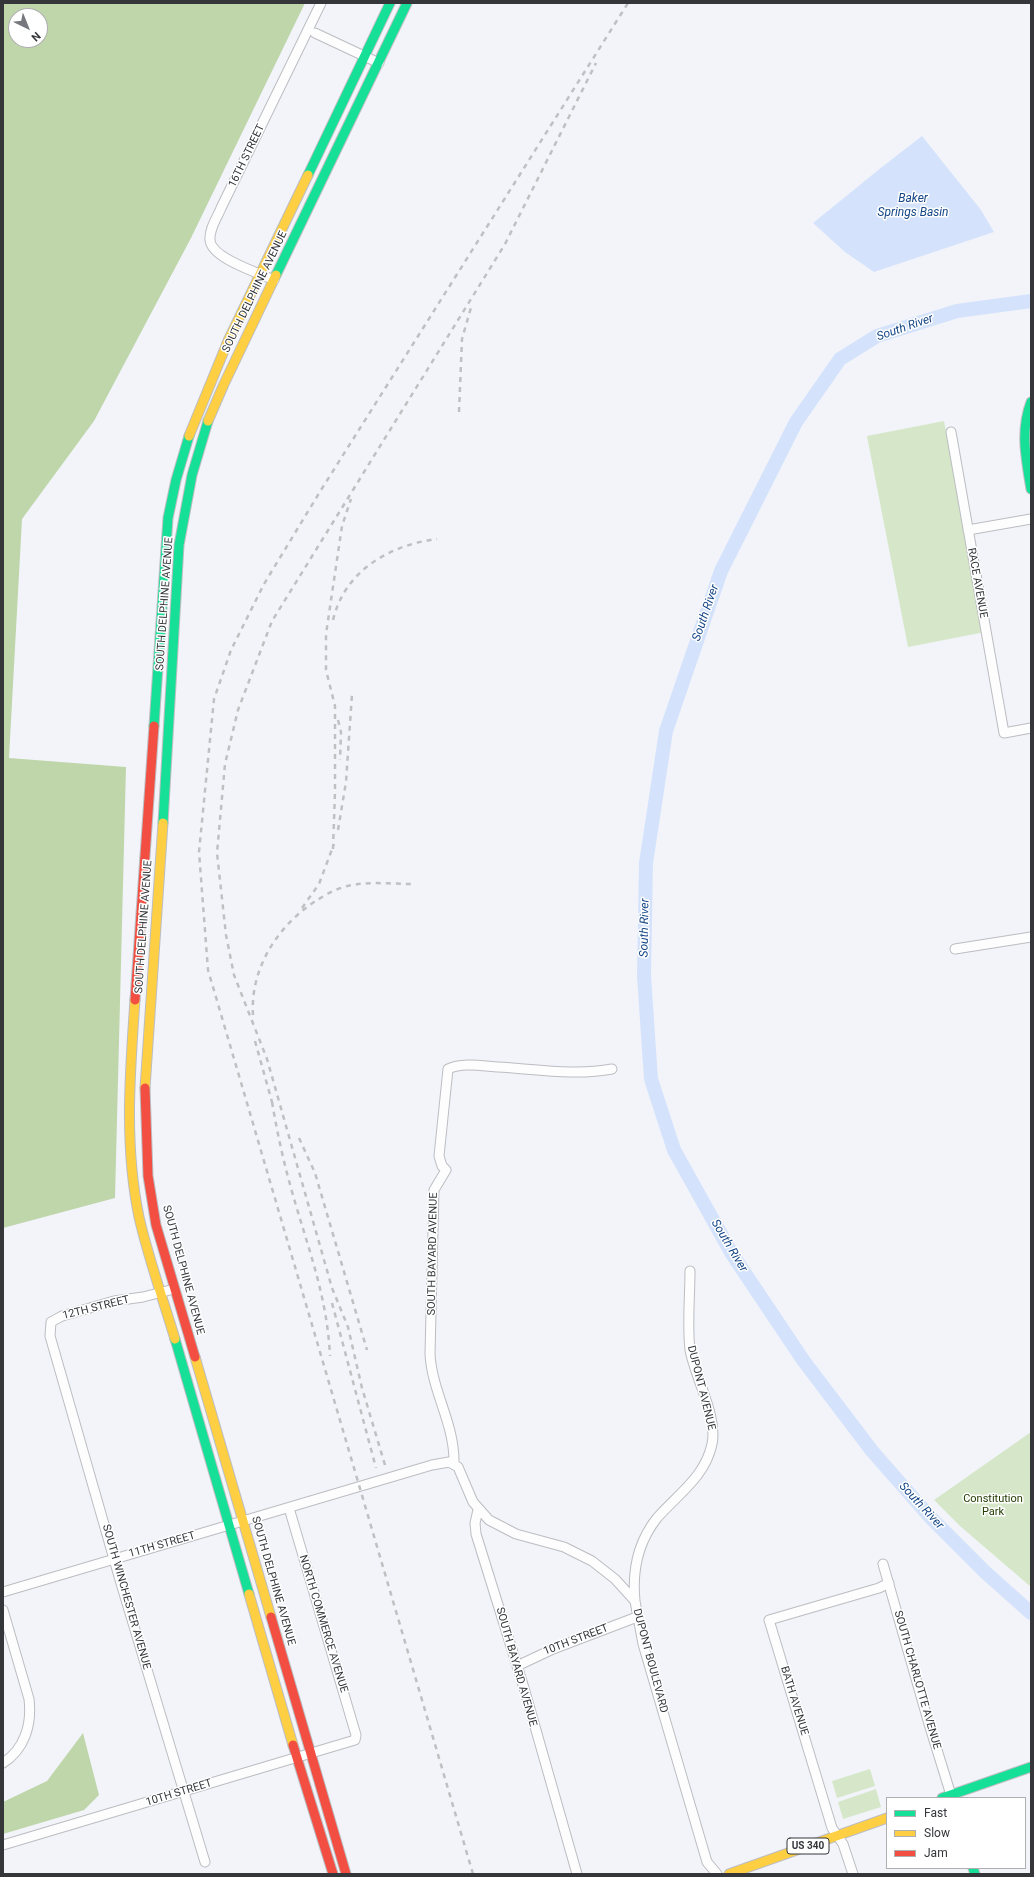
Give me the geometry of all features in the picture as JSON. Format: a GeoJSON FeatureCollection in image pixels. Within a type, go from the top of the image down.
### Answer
{"type":"FeatureCollection","features":[{"type":"Feature","properties":{"kind":"main road","name":"SOUTH DELPHINE AVENUE"},"geometry":{"type":"LineString","coordinates":[[333,1874],[297,1758],[139,1218],[130,1153],[129,1096],[168,518],[176,480],[190,431],[228,341],[390,3]]}},
{"type":"Feature","properties":{"kind":"main road","name":"SOUTH DELPHINE AVENUE"},"geometry":{"type":"LineString","coordinates":[[346,1874],[156,1225],[148,1176],[144,1099],[166,789],[179,545],[192,475],[205,429],[224,384],[407,3]]}},
{"type":"Feature","properties":{"kind":"main road"},"geometry":{"type":"LineString","coordinates":[[1031,402],[1026,416],[1023,440],[1031,489]]}},
{"type":"Feature","properties":{"kind":"main road"},"geometry":{"type":"LineString","coordinates":[[952,1796],[1031,1767]]}},
{"type":"Feature","properties":{"kind":"main road","name":"US 340"},"geometry":{"type":"LineString","coordinates":[[728,1874],[886,1818]]}},
{"type":"Feature","properties":{"kind":"street","name":"16TH STREET"},"geometry":{"type":"LineString","coordinates":[[274,280],[228,260],[213,248],[210,242],[212,229],[321,3]]}},
{"type":"Feature","properties":{"kind":"street"},"geometry":{"type":"LineString","coordinates":[[315,33],[379,63]]}},
{"type":"Feature","properties":{"kind":"street","name":"RACE AVENUE"},"geometry":{"type":"LineString","coordinates":[[951,432],[1004,733],[1031,728]]}},
{"type":"Feature","properties":{"kind":"street"},"geometry":{"type":"LineString","coordinates":[[968,530],[1031,519]]}},
{"type":"Feature","properties":{"kind":"street"},"geometry":{"type":"LineString","coordinates":[[955,949],[1031,937]]}},
{"type":"Feature","properties":{"kind":"street","name":"SOUTH BAYARD AVENUE"},"geometry":{"type":"LineString","coordinates":[[454,1464],[453,1438],[432,1369],[430,1354],[434,1190],[446,1170],[442,1166],[439,1156],[448,1069],[463,1066],[482,1066],[566,1071],[594,1071],[612,1069]]}},
{"type":"Feature","properties":{"kind":"street","name":"DUPONT AVENUE"},"geometry":{"type":"LineString","coordinates":[[635,1601],[634,1570],[640,1549],[648,1532],[658,1517],[689,1486],[700,1472],[712,1442],[711,1420],[690,1350],[690,1271]]}},
{"type":"Feature","properties":{"kind":"street","name":"12TH STREET"},"geometry":{"type":"LineString","coordinates":[[49,1330],[52,1322],[62,1316],[114,1301],[174,1289]]}},
{"type":"Feature","properties":{"kind":"street","name":"SOUTH WINCHESTER AVENUE"},"geometry":{"type":"LineString","coordinates":[[49,1330],[50,1342],[205,1862]]}},
{"type":"Feature","properties":{"kind":"street"},"geometry":{"type":"LineString","coordinates":[[230,1525],[432,1465],[449,1462],[454,1464],[462,1471],[469,1495],[478,1510]]}},
{"type":"Feature","properties":{"kind":"street","name":"NORTH COMMERCE AVENUE"},"geometry":{"type":"LineString","coordinates":[[289,1508],[356,1735],[355,1740]]}},
{"type":"Feature","properties":{"kind":"street","name":"SOUTH BAYARD AVENUE"},"geometry":{"type":"LineString","coordinates":[[478,1510],[474,1523],[476,1534],[577,1874]]}},
{"type":"Feature","properties":{"kind":"street","name":"DUPONT BOULEVARD"},"geometry":{"type":"LineString","coordinates":[[478,1510],[489,1520],[502,1528],[516,1534],[564,1547],[592,1561],[615,1578],[635,1601],[637,1617],[708,1862],[717,1874]]}},
{"type":"Feature","properties":{"kind":"street","name":"11TH STREET"},"geometry":{"type":"LineString","coordinates":[[3,1592],[230,1525]]}},
{"type":"Feature","properties":{"kind":"street","name":"SOUTH CHARLOTTE AVENUE"},"geometry":{"type":"LineString","coordinates":[[883,1564],[929,1724],[952,1796]]}},
{"type":"Feature","properties":{"kind":"street","name":"BATH AVENUE"},"geometry":{"type":"LineString","coordinates":[[853,1874],[843,1844],[832,1828],[769,1620],[879,1588],[889,1583]]}},
{"type":"Feature","properties":{"kind":"street"},"geometry":{"type":"LineString","coordinates":[[3,1610],[27,1692],[30,1708],[28,1730],[24,1740],[15,1752],[3,1763]]}},
{"type":"Feature","properties":{"kind":"street","name":"10TH STREET"},"geometry":{"type":"LineString","coordinates":[[516,1666],[553,1649],[637,1617]]}},
{"type":"Feature","properties":{"kind":"street","name":"10TH STREET"},"geometry":{"type":"LineString","coordinates":[[3,1845],[355,1740]]}},
{"type":"Feature","properties":{"kind":"green space"},"geometry":{"type":"Polygon","coordinates":[[[3,3],[305,3],[191,238],[94,421],[22,519],[9,758],[126,767],[115,1198],[3,1228],[3,3]]]}},
{"type":"Feature","properties":{"kind":"green space"},"geometry":{"type":"Polygon","coordinates":[[[944,421],[985,632],[908,647],[867,436],[944,421]]]}},
{"type":"Feature","properties":{"kind":"green space","name":"Constitution Park"},"geometry":{"type":"Polygon","coordinates":[[[1031,1432],[1031,1587],[960,1526],[934,1500],[1031,1432]]]}},
{"type":"Feature","properties":{"kind":"green space"},"geometry":{"type":"Polygon","coordinates":[[[83,1733],[99,1795],[84,1810],[3,1834],[3,1802],[47,1781],[83,1733]]]}},
{"type":"Feature","properties":{"kind":"green space"},"geometry":{"type":"Polygon","coordinates":[[[870,1769],[875,1786],[837,1798],[832,1781],[870,1769]]]}},
{"type":"Feature","properties":{"kind":"green space"},"geometry":{"type":"Polygon","coordinates":[[[876,1789],[881,1807],[843,1819],[838,1802],[876,1789]]]}},
{"type":"Feature","properties":{"kind":"water","name":"Baker Springs Basin"},"geometry":{"type":"Polygon","coordinates":[[[922,136],[981,210],[994,232],[874,272],[845,252],[813,223],[922,136]]]}},
{"type":"Feature","properties":{"kind":"waterway","name":"South River"},"geometry":{"type":"LineString","coordinates":[[1031,301],[957,311],[877,336],[840,359],[796,422],[721,571],[666,731],[646,863],[644,976],[651,1079],[674,1150],[732,1254],[803,1360],[872,1451],[930,1517],[985,1572],[1031,1613]]}},
{"type":"Feature","properties":{"kind":"railway"},"geometry":{"type":"LineString","coordinates":[[473,1874],[208,970],[199,852],[214,699],[231,650],[264,584],[321,490],[628,3]]}},
{"type":"Feature","properties":{"kind":"railway"},"geometry":{"type":"LineString","coordinates":[[385,1465],[362,1388],[348,1327],[332,1288],[267,1059],[234,975],[226,935],[217,853],[225,764],[238,710],[272,621],[505,244],[596,63]]}},
{"type":"Feature","properties":{"kind":"railway"},"geometry":{"type":"LineString","coordinates":[[459,412],[462,339],[472,304]]}},
{"type":"Feature","properties":{"kind":"railway"},"geometry":{"type":"LineString","coordinates":[[333,849],[335,792],[335,706],[326,670],[326,634],[342,526],[351,499]]}},
{"type":"Feature","properties":{"kind":"railway"},"geometry":{"type":"LineString","coordinates":[[333,620],[339,602],[348,587],[359,574],[372,563],[403,547],[437,539]]}},
{"type":"Feature","properties":{"kind":"railway"},"geometry":{"type":"LineString","coordinates":[[338,830],[346,782],[352,694]]}},
{"type":"Feature","properties":{"kind":"railway"},"geometry":{"type":"LineString","coordinates":[[338,720],[341,732],[340,760]]}},
{"type":"Feature","properties":{"kind":"railway"},"geometry":{"type":"LineString","coordinates":[[302,908],[319,884],[334,844]]}},
{"type":"Feature","properties":{"kind":"railway"},"geometry":{"type":"LineString","coordinates":[[253,1015],[253,998],[256,981],[261,966],[268,951],[278,937],[288,924],[301,912],[328,893],[347,886],[365,883],[413,884]]}},
{"type":"Feature","properties":{"kind":"railway"},"geometry":{"type":"LineString","coordinates":[[255,1041],[272,1102]]}},
{"type":"Feature","properties":{"kind":"railway"},"geometry":{"type":"LineString","coordinates":[[272,1102],[285,1167],[321,1291],[330,1356]]}},
{"type":"Feature","properties":{"kind":"railway"},"geometry":{"type":"LineString","coordinates":[[299,1138],[315,1173],[367,1350]]}},
{"type":"Feature","properties":{"kind":"railway"},"geometry":{"type":"LineString","coordinates":[[332,1303],[376,1468]]}},
{"type":"Feature","properties":{"kind":"traffic: fast"},"geometry":{"type":"LineString","coordinates":[[308,175],[390,3]]}},
{"type":"Feature","properties":{"kind":"traffic: fast"},"geometry":{"type":"LineString","coordinates":[[276,275],[407,3]]}},
{"type":"Feature","properties":{"kind":"traffic: fast"},"geometry":{"type":"LineString","coordinates":[[1031,402],[1025,434],[1026,456],[1031,489]]}},
{"type":"Feature","properties":{"kind":"traffic: fast"},"geometry":{"type":"LineString","coordinates":[[163,823],[179,545],[192,475],[208,421]]}},
{"type":"Feature","properties":{"kind":"traffic: fast"},"geometry":{"type":"LineString","coordinates":[[154,726],[168,518],[176,480],[189,436]]}},
{"type":"Feature","properties":{"kind":"traffic: fast"},"geometry":{"type":"LineString","coordinates":[[175,1339],[249,1594]]}},
{"type":"Feature","properties":{"kind":"traffic: fast"},"geometry":{"type":"LineString","coordinates":[[945,1797],[1031,1767]]}},
{"type":"Feature","properties":{"kind":"traffic: fast"},"geometry":{"type":"LineString","coordinates":[[973,1869],[975,1874]]}},
{"type":"Feature","properties":{"kind":"traffic: slow"},"geometry":{"type":"LineString","coordinates":[[189,436],[228,341],[308,175]]}},
{"type":"Feature","properties":{"kind":"traffic: slow"},"geometry":{"type":"LineString","coordinates":[[208,421],[276,275]]}},
{"type":"Feature","properties":{"kind":"traffic: slow"},"geometry":{"type":"LineString","coordinates":[[145,1088],[163,823]]}},
{"type":"Feature","properties":{"kind":"traffic: slow"},"geometry":{"type":"LineString","coordinates":[[135,1000],[130,1081],[130,1136],[134,1190],[147,1247],[175,1339]]}},
{"type":"Feature","properties":{"kind":"traffic: slow"},"geometry":{"type":"LineString","coordinates":[[195,1357],[271,1617]]}},
{"type":"Feature","properties":{"kind":"traffic: slow"},"geometry":{"type":"LineString","coordinates":[[249,1594],[293,1745]]}},
{"type":"Feature","properties":{"kind":"traffic: slow"},"geometry":{"type":"LineString","coordinates":[[729,1874],[886,1818]]}},
{"type":"Feature","properties":{"kind":"traffic: jam"},"geometry":{"type":"LineString","coordinates":[[135,1000],[154,726]]}},
{"type":"Feature","properties":{"kind":"traffic: jam"},"geometry":{"type":"LineString","coordinates":[[145,1088],[148,1176],[156,1225],[195,1357]]}},
{"type":"Feature","properties":{"kind":"traffic: jam"},"geometry":{"type":"LineString","coordinates":[[271,1617],[346,1874]]}},
{"type":"Feature","properties":{"kind":"traffic: jam"},"geometry":{"type":"LineString","coordinates":[[293,1745],[333,1874]]}}]}
